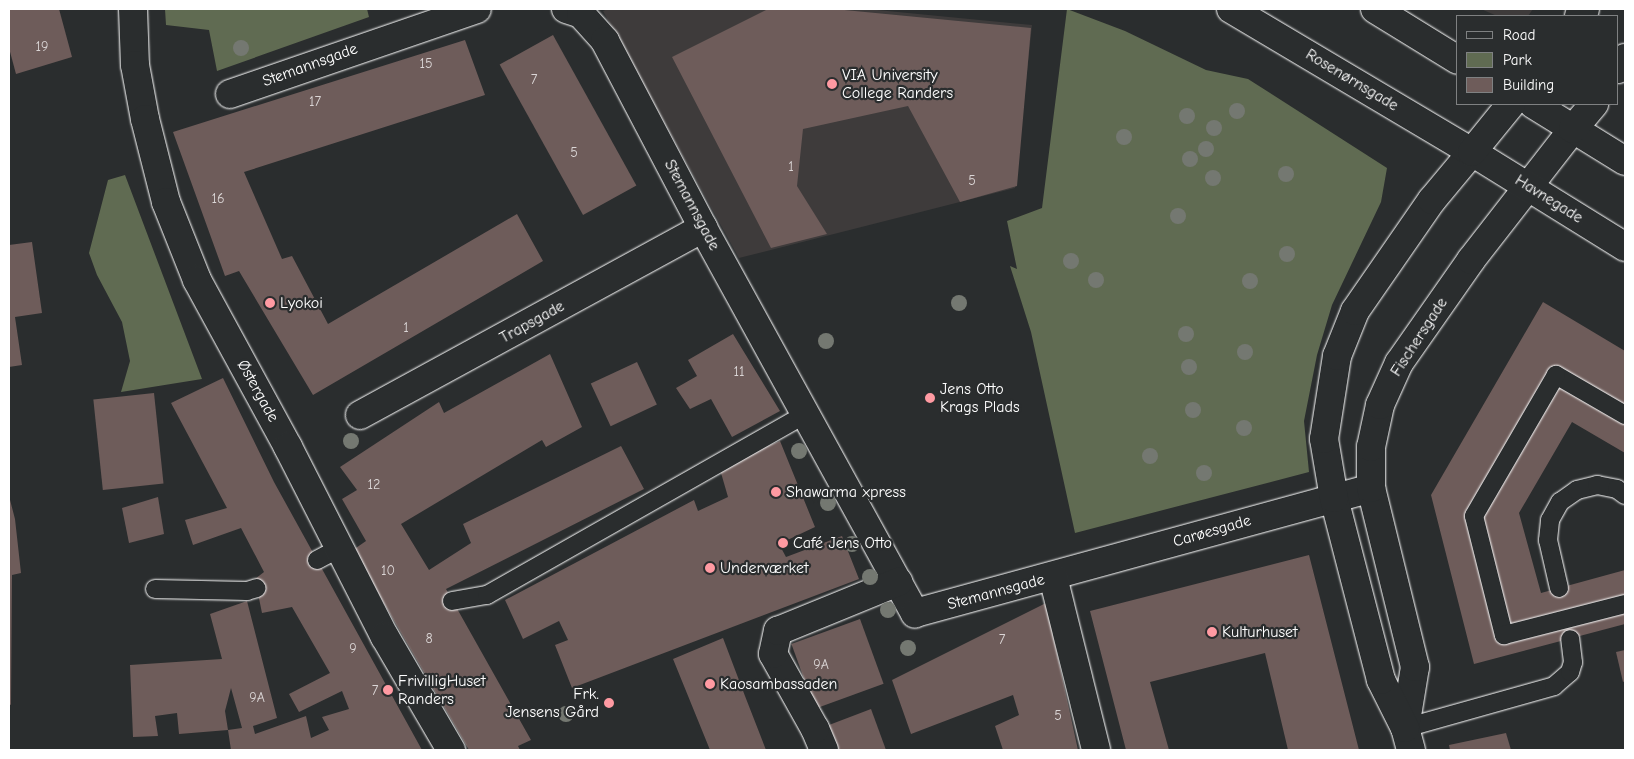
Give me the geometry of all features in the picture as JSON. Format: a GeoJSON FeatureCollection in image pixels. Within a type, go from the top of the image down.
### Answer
{"type":"FeatureCollection","features":[{"type":"Feature","properties":{"kind":"street","name":"Østergade"},"geometry":{"type":"LineString","coordinates":[[133,9],[135,65],[166,202],[196,280],[288,447],[327,554],[391,633],[450,750]]}},
{"type":"Feature","properties":{"kind":"street","name":"Rosenørnsgade"},"geometry":{"type":"LineString","coordinates":[[1231,9],[1472,152]]}},
{"type":"Feature","properties":{"kind":"street"},"geometry":{"type":"LineString","coordinates":[[1375,9],[1456,59]]}},
{"type":"Feature","properties":{"kind":"street","name":"Stemannsgade"},"geometry":{"type":"LineString","coordinates":[[230,94],[463,11]]}},
{"type":"Feature","properties":{"kind":"street","name":"Stemannsgade"},"geometry":{"type":"LineString","coordinates":[[573,11],[605,40],[703,228],[915,613],[1053,577],[1096,750]]}},
{"type":"Feature","properties":{"kind":"street"},"geometry":{"type":"LineString","coordinates":[[1408,739],[1381,680],[1334,498],[1324,439],[1329,393],[1337,356],[1355,312],[1432,200],[1511,105]]}},
{"type":"Feature","properties":{"kind":"street"},"geometry":{"type":"LineString","coordinates":[[1535,105],[1625,161]]}},
{"type":"Feature","properties":{"kind":"street","name":"Fischersgade"},"geometry":{"type":"LineString","coordinates":[[1408,739],[1415,667],[1371,488],[1371,447],[1380,405],[1399,363],[1528,186],[1593,105]]}},
{"type":"Feature","properties":{"kind":"street","name":"Havnegade"},"geometry":{"type":"LineString","coordinates":[[1472,152],[1625,247]]}},
{"type":"Feature","properties":{"kind":"street","name":"Trapsgade"},"geometry":{"type":"LineString","coordinates":[[360,415],[703,228]]}},
{"type":"Feature","properties":{"kind":"street","name":"Carøesgade"},"geometry":{"type":"LineString","coordinates":[[1053,577],[1082,567],[1371,488]]}},
{"type":"Feature","properties":{"kind":"street"},"geometry":{"type":"LineString","coordinates":[[824,750],[815,729],[773,654],[778,631],[898,582]]}},
{"type":"Feature","properties":{"kind":"lane"},"geometry":{"type":"LineString","coordinates":[[1625,415],[1556,375],[1474,516],[1504,635],[1625,604]]}},
{"type":"Feature","properties":{"kind":"lane"},"geometry":{"type":"LineString","coordinates":[[452,601],[487,595],[806,414]]}},
{"type":"Feature","properties":{"kind":"lane"},"geometry":{"type":"LineString","coordinates":[[1558,588],[1548,540],[1550,520],[1560,502],[1577,490],[1597,485],[1616,489],[1625,495]]}},
{"type":"Feature","properties":{"kind":"lane"},"geometry":{"type":"LineString","coordinates":[[155,589],[247,591],[256,588]]}},
{"type":"Feature","properties":{"kind":"lane"},"geometry":{"type":"LineString","coordinates":[[1408,739],[1554,686],[1570,672],[1573,662],[1570,639]]}},
{"type":"Feature","properties":{"kind":"shaded area"},"geometry":{"type":"Polygon","coordinates":[[[608,9],[867,9],[1032,25],[1015,188],[739,258],[603,11],[608,9]]]}},
{"type":"Feature","properties":{"kind":"shaded area"},"geometry":{"type":"Polygon","coordinates":[[[1481,9],[1533,9],[1529,15],[1495,15],[1481,9]]]}},
{"type":"Feature","properties":{"kind":"green space"},"geometry":{"type":"Polygon","coordinates":[[[165,9],[367,9],[369,17],[217,71],[209,30],[166,25],[165,9]]]}},
{"type":"Feature","properties":{"kind":"green space"},"geometry":{"type":"Polygon","coordinates":[[[1067,9],[1125,31],[1206,70],[1248,79],[1387,168],[1381,202],[1332,305],[1317,355],[1304,421],[1309,472],[1075,533],[1031,332],[1010,266],[1017,269],[1007,221],[1042,208],[1067,9]]]}},
{"type":"Feature","properties":{"kind":"green space"},"geometry":{"type":"Polygon","coordinates":[[[125,175],[202,379],[121,392],[130,361],[122,322],[97,275],[89,253],[108,180],[125,175]]]}},
{"type":"Feature","properties":{"kind":"building"},"geometry":{"type":"Polygon","coordinates":[[[9,9],[59,9],[72,57],[16,74],[9,48],[9,9]]]}},
{"type":"Feature","properties":{"kind":"building"},"geometry":{"type":"Polygon","coordinates":[[[768,9],[834,9],[1031,28],[1017,186],[960,202],[908,106],[803,129],[797,186],[827,234],[771,248],[672,57],[768,9]]]}},
{"type":"Feature","properties":{"kind":"building"},"geometry":{"type":"Polygon","coordinates":[[[553,35],[636,185],[583,215],[500,65],[553,35]]]}},
{"type":"Feature","properties":{"kind":"building"},"geometry":{"type":"Polygon","coordinates":[[[465,40],[485,95],[244,172],[282,259],[292,256],[328,324],[517,214],[543,261],[313,395],[239,271],[225,276],[173,132],[465,40]]]}},
{"type":"Feature","properties":{"kind":"building"},"geometry":{"type":"Polygon","coordinates":[[[32,242],[42,313],[15,317],[22,365],[9,367],[9,245],[32,242]]]}},
{"type":"Feature","properties":{"kind":"building"},"geometry":{"type":"Polygon","coordinates":[[[1543,302],[1625,351],[1625,453],[1572,422],[1519,513],[1541,593],[1625,570],[1625,624],[1474,664],[1431,495],[1543,302]]]}},
{"type":"Feature","properties":{"kind":"building"},"geometry":{"type":"Polygon","coordinates":[[[733,334],[780,411],[732,437],[711,399],[690,409],[676,388],[697,376],[688,360],[733,334]]]}},
{"type":"Feature","properties":{"kind":"building"},"geometry":{"type":"Polygon","coordinates":[[[550,354],[582,427],[546,447],[542,440],[401,524],[429,570],[471,543],[463,524],[621,446],[644,489],[446,589],[531,740],[518,746],[520,750],[469,750],[353,550],[366,541],[342,499],[357,490],[340,467],[439,402],[444,413],[550,354]]]}},
{"type":"Feature","properties":{"kind":"building"},"geometry":{"type":"Polygon","coordinates":[[[637,362],[657,405],[611,426],[591,384],[637,362]]]}},
{"type":"Feature","properties":{"kind":"building"},"geometry":{"type":"Polygon","coordinates":[[[223,378],[274,482],[422,750],[231,750],[228,730],[179,734],[177,713],[155,716],[158,736],[133,737],[130,665],[222,659],[210,614],[247,601],[277,718],[253,726],[255,734],[306,716],[311,738],[329,730],[322,717],[349,709],[342,691],[299,712],[289,694],[330,673],[292,607],[262,613],[255,579],[264,572],[241,528],[193,545],[185,520],[227,508],[171,403],[223,378]],[[231,688],[225,711],[228,730],[242,728],[231,688]]]}},
{"type":"Feature","properties":{"kind":"building"},"geometry":{"type":"Polygon","coordinates":[[[154,393],[164,484],[103,490],[93,399],[154,393]]]}},
{"type":"Feature","properties":{"kind":"building","name":"Underværket"},"geometry":{"type":"Polygon","coordinates":[[[780,441],[815,527],[779,544],[786,557],[842,536],[859,579],[572,688],[555,645],[568,640],[559,621],[523,639],[505,600],[694,500],[698,511],[728,497],[719,466],[780,441]]]}},
{"type":"Feature","properties":{"kind":"building"},"geometry":{"type":"Polygon","coordinates":[[[9,496],[15,519],[21,573],[12,575],[11,705],[9,704],[9,496]]]}},
{"type":"Feature","properties":{"kind":"building"},"geometry":{"type":"Polygon","coordinates":[[[158,497],[164,534],[129,543],[122,508],[158,497]]]}},
{"type":"Feature","properties":{"kind":"building","name":"Kulturhuset"},"geometry":{"type":"Polygon","coordinates":[[[1309,555],[1359,750],[1288,750],[1265,653],[1150,682],[1169,750],[1126,750],[1090,611],[1309,555]]]}},
{"type":"Feature","properties":{"kind":"building"},"geometry":{"type":"Polygon","coordinates":[[[1046,603],[1078,750],[1003,750],[995,726],[1019,715],[1013,695],[911,734],[892,680],[1046,603]]]}},
{"type":"Feature","properties":{"kind":"building"},"geometry":{"type":"Polygon","coordinates":[[[860,619],[884,684],[815,709],[791,644],[860,619]]]}},
{"type":"Feature","properties":{"kind":"building"},"geometry":{"type":"Polygon","coordinates":[[[723,638],[766,750],[710,750],[673,659],[723,638]]]}},
{"type":"Feature","properties":{"kind":"building"},"geometry":{"type":"Polygon","coordinates":[[[1625,650],[1625,681],[1623,682],[1616,652],[1625,650]]]}},
{"type":"Feature","properties":{"kind":"building"},"geometry":{"type":"Polygon","coordinates":[[[871,709],[886,750],[839,750],[829,725],[871,709]]]}},
{"type":"Feature","properties":{"kind":"building"},"geometry":{"type":"Polygon","coordinates":[[[1506,733],[1511,750],[1450,750],[1449,745],[1506,733]]]}},
{"type":"Feature","properties":{"kind":"place","name":"VIA University College Randers"},"geometry":{"type":"Point","coordinates":[832,84]}},
{"type":"Feature","properties":{"kind":"place","name":"Lyokoi"},"geometry":{"type":"Point","coordinates":[270,303]}},
{"type":"Feature","properties":{"kind":"place","name":"Jens Otto Krags Plads"},"geometry":{"type":"Point","coordinates":[930,398]}},
{"type":"Feature","properties":{"kind":"place","name":"Shawarma xpress"},"geometry":{"type":"Point","coordinates":[776,492]}},
{"type":"Feature","properties":{"kind":"place","name":"Café Jens Otto"},"geometry":{"type":"Point","coordinates":[783,543]}},
{"type":"Feature","properties":{"kind":"place","name":"Underværket"},"geometry":{"type":"Point","coordinates":[710,568]}},
{"type":"Feature","properties":{"kind":"place","name":"Kulturhuset"},"geometry":{"type":"Point","coordinates":[1212,632]}},
{"type":"Feature","properties":{"kind":"place","name":"Kaosambassaden"},"geometry":{"type":"Point","coordinates":[710,684]}},
{"type":"Feature","properties":{"kind":"place","name":"FrivilligHuset Randers"},"geometry":{"type":"Point","coordinates":[388,690]}},
{"type":"Feature","properties":{"kind":"place","name":"Frk. Jensens Gård"},"geometry":{"type":"Point","coordinates":[609,703]}}]}
